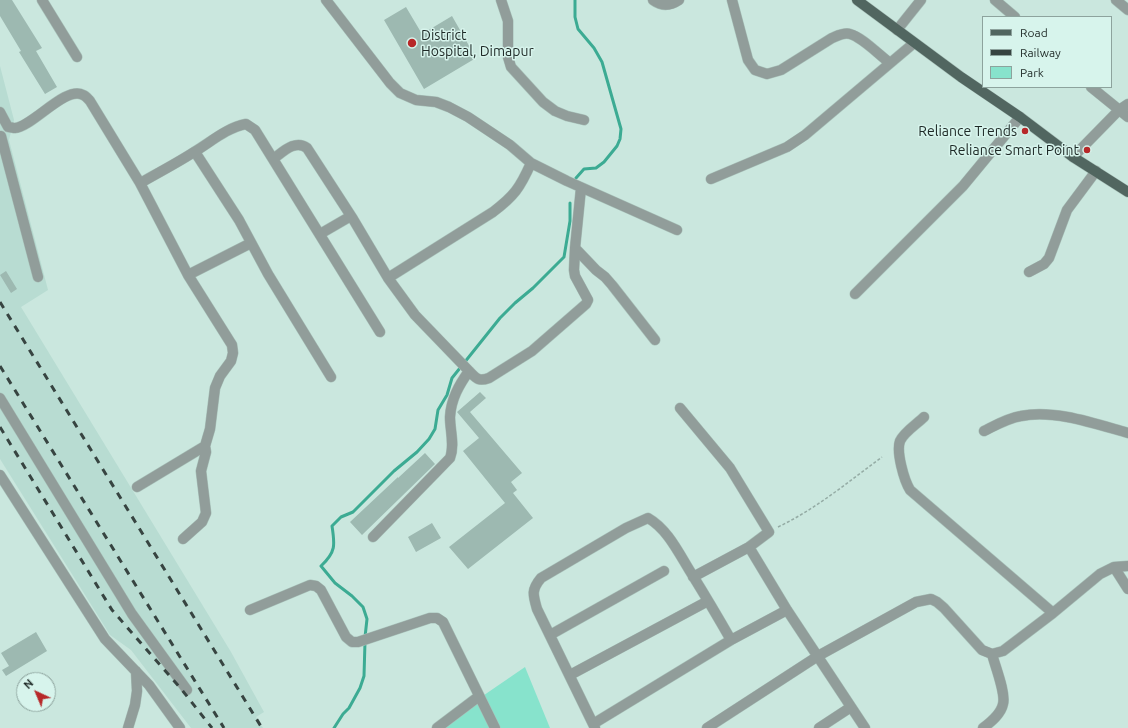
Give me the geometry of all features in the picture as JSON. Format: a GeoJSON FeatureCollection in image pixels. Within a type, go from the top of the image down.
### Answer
{"type":"FeatureCollection","features":[{"type":"Feature","properties":{"kind":"main road"},"geometry":{"type":"LineString","coordinates":[[858,0],[914,43],[1020,117],[1073,157],[1128,192]]}},
{"type":"Feature","properties":{"kind":"street"},"geometry":{"type":"LineString","coordinates":[[42,0],[76,57]]}},
{"type":"Feature","properties":{"kind":"street"},"geometry":{"type":"LineString","coordinates":[[326,0],[390,83],[400,93],[416,100],[436,102],[450,107],[510,145],[531,163],[582,188],[677,230]]}},
{"type":"Feature","properties":{"kind":"street"},"geometry":{"type":"LineString","coordinates":[[501,0],[508,21],[508,58],[511,67],[543,102],[555,111],[567,116],[584,120]]}},
{"type":"Feature","properties":{"kind":"street"},"geometry":{"type":"LineString","coordinates":[[652,0],[664,5],[675,3],[679,0]]}},
{"type":"Feature","properties":{"kind":"street"},"geometry":{"type":"LineString","coordinates":[[732,0],[748,60],[755,70],[767,74],[782,70],[832,38],[840,34],[848,33],[860,39],[890,63]]}},
{"type":"Feature","properties":{"kind":"street"},"geometry":{"type":"LineString","coordinates":[[897,30],[921,0]]}},
{"type":"Feature","properties":{"kind":"street"},"geometry":{"type":"LineString","coordinates":[[995,0],[1014,16]]}},
{"type":"Feature","properties":{"kind":"street"},"geometry":{"type":"LineString","coordinates":[[1116,0],[1128,10]]}},
{"type":"Feature","properties":{"kind":"street"},"geometry":{"type":"LineString","coordinates":[[711,179],[786,147],[805,135],[914,43]]}},
{"type":"Feature","properties":{"kind":"street"},"geometry":{"type":"LineString","coordinates":[[1093,88],[1128,117]]}},
{"type":"Feature","properties":{"kind":"street"},"geometry":{"type":"LineString","coordinates":[[2,116],[8,127],[15,128],[26,123],[67,96],[77,93],[83,94],[90,101],[140,183],[188,275],[232,345],[233,353],[231,361],[220,376],[215,388],[210,429],[201,471],[206,513],[202,522],[183,539]]}},
{"type":"Feature","properties":{"kind":"street"},"geometry":{"type":"LineString","coordinates":[[1073,157],[1119,110],[1128,104]]}},
{"type":"Feature","properties":{"kind":"street"},"geometry":{"type":"LineString","coordinates":[[2,116],[1,137],[38,277]]}},
{"type":"Feature","properties":{"kind":"street"},"geometry":{"type":"LineString","coordinates":[[855,294],[963,186],[1020,117]]}},
{"type":"Feature","properties":{"kind":"street"},"geometry":{"type":"LineString","coordinates":[[140,183],[195,152],[236,126],[246,124],[255,130],[380,332]]}},
{"type":"Feature","properties":{"kind":"street"},"geometry":{"type":"LineString","coordinates":[[273,159],[297,144],[303,144],[307,148],[351,216],[388,278],[415,315],[467,369],[478,379],[483,380],[490,378],[532,351],[586,304],[588,300],[575,276],[575,248],[582,188]]}},
{"type":"Feature","properties":{"kind":"street"},"geometry":{"type":"LineString","coordinates":[[195,152],[239,220],[268,274],[331,377]]}},
{"type":"Feature","properties":{"kind":"street"},"geometry":{"type":"LineString","coordinates":[[388,278],[493,212],[508,200],[521,185],[531,163]]}},
{"type":"Feature","properties":{"kind":"street"},"geometry":{"type":"LineString","coordinates":[[1029,272],[1044,264],[1049,258],[1068,210],[1096,171]]}},
{"type":"Feature","properties":{"kind":"street"},"geometry":{"type":"LineString","coordinates":[[320,234],[351,216]]}},
{"type":"Feature","properties":{"kind":"street"},"geometry":{"type":"LineString","coordinates":[[188,275],[251,243]]}},
{"type":"Feature","properties":{"kind":"street"},"geometry":{"type":"LineString","coordinates":[[575,248],[612,285],[655,340]]}},
{"type":"Feature","properties":{"kind":"street"},"geometry":{"type":"LineString","coordinates":[[373,537],[450,458],[453,450],[450,416],[457,388],[467,369]]}},
{"type":"Feature","properties":{"kind":"street"},"geometry":{"type":"LineString","coordinates":[[0,398],[132,614],[187,690]]}},
{"type":"Feature","properties":{"kind":"street"},"geometry":{"type":"LineString","coordinates":[[680,408],[730,468],[770,532],[693,577]]}},
{"type":"Feature","properties":{"kind":"street"},"geometry":{"type":"LineString","coordinates":[[984,431],[1020,416],[1043,414],[1074,419],[1128,433]]}},
{"type":"Feature","properties":{"kind":"street"},"geometry":{"type":"LineString","coordinates":[[924,417],[904,435],[900,442],[899,451],[906,482],[910,490],[1053,613]]}},
{"type":"Feature","properties":{"kind":"street"},"geometry":{"type":"LineString","coordinates":[[137,487],[206,446]]}},
{"type":"Feature","properties":{"kind":"street"},"geometry":{"type":"LineString","coordinates":[[0,475],[105,639],[149,685],[180,728]]}},
{"type":"Feature","properties":{"kind":"street"},"geometry":{"type":"LineString","coordinates":[[731,640],[663,530],[648,518],[638,522],[541,578],[535,585],[533,595],[537,609],[594,726],[731,640],[787,610]]}},
{"type":"Feature","properties":{"kind":"street"},"geometry":{"type":"LineString","coordinates":[[748,546],[787,610],[865,728]]}},
{"type":"Feature","properties":{"kind":"street"},"geometry":{"type":"LineString","coordinates":[[707,728],[818,656],[916,602],[931,599],[937,602],[982,650],[992,654],[1003,651],[1053,613],[1100,574],[1114,567],[1128,566]]}},
{"type":"Feature","properties":{"kind":"street"},"geometry":{"type":"LineString","coordinates":[[1114,567],[1128,589]]}},
{"type":"Feature","properties":{"kind":"street"},"geometry":{"type":"LineString","coordinates":[[550,635],[664,571]]}},
{"type":"Feature","properties":{"kind":"street"},"geometry":{"type":"LineString","coordinates":[[250,610],[302,587],[310,585],[316,586],[321,590],[346,637],[352,642],[369,639],[430,618],[437,618],[443,622],[494,728]]}},
{"type":"Feature","properties":{"kind":"street"},"geometry":{"type":"LineString","coordinates":[[570,675],[708,601]]}},
{"type":"Feature","properties":{"kind":"street"},"geometry":{"type":"LineString","coordinates":[[983,728],[999,714],[1003,704],[1004,695],[992,654]]}},
{"type":"Feature","properties":{"kind":"street"},"geometry":{"type":"LineString","coordinates":[[128,728],[135,705],[137,691],[136,671]]}},
{"type":"Feature","properties":{"kind":"street"},"geometry":{"type":"LineString","coordinates":[[437,728],[478,697]]}},
{"type":"Feature","properties":{"kind":"street"},"geometry":{"type":"LineString","coordinates":[[819,728],[851,707]]}},
{"type":"Feature","properties":{"kind":"path"},"geometry":{"type":"LineString","coordinates":[[770,532],[803,514],[830,496],[882,457]]}},
{"type":"Feature","properties":{"kind":"shaded area"},"geometry":{"type":"Polygon","coordinates":[[[0,66],[14,120],[9,140],[48,290],[21,307],[231,652],[264,712],[256,717],[263,728],[191,728],[131,650],[110,635],[0,459],[0,66]]]}},
{"type":"Feature","properties":{"kind":"green space"},"geometry":{"type":"Polygon","coordinates":[[[525,667],[550,728],[436,728],[525,667]]]}},
{"type":"Feature","properties":{"kind":"building"},"geometry":{"type":"Polygon","coordinates":[[[0,0],[12,0],[42,48],[36,51],[57,87],[45,94],[19,52],[21,51],[0,16],[0,0]]]}},
{"type":"Feature","properties":{"kind":"building"},"geometry":{"type":"Polygon","coordinates":[[[406,7],[422,34],[452,16],[476,58],[424,89],[384,20],[406,7]]]}},
{"type":"Feature","properties":{"kind":"building"},"geometry":{"type":"Polygon","coordinates":[[[6,271],[17,289],[11,293],[0,275],[6,271]]]}},
{"type":"Feature","properties":{"kind":"building"},"geometry":{"type":"Polygon","coordinates":[[[480,392],[486,398],[470,412],[522,473],[511,482],[517,490],[513,493],[533,518],[468,569],[449,547],[505,503],[463,451],[479,438],[457,412],[480,392]]]}},
{"type":"Feature","properties":{"kind":"building"},"geometry":{"type":"Polygon","coordinates":[[[425,453],[435,464],[362,535],[350,522],[425,453]]]}},
{"type":"Feature","properties":{"kind":"building"},"geometry":{"type":"Polygon","coordinates":[[[432,523],[441,538],[416,552],[408,537],[432,523]]]}},
{"type":"Feature","properties":{"kind":"building"},"geometry":{"type":"Polygon","coordinates":[[[36,632],[47,651],[6,676],[2,670],[9,666],[1,653],[36,632]]]}},
{"type":"Feature","properties":{"kind":"waterway"},"geometry":{"type":"LineString","coordinates":[[575,0],[575,17],[578,29],[594,48],[602,62],[621,129],[620,139],[617,146],[604,162],[596,168],[584,169],[576,178]]}},
{"type":"Feature","properties":{"kind":"waterway"},"geometry":{"type":"LineString","coordinates":[[365,637],[367,619],[363,607],[335,583],[321,566],[332,552],[334,543],[332,526],[341,517],[353,512],[429,439],[435,429],[438,410],[447,395],[452,378],[500,318],[564,257],[570,221],[570,203]]}},
{"type":"Feature","properties":{"kind":"waterway"},"geometry":{"type":"LineString","coordinates":[[334,728],[349,708],[360,688],[364,676],[365,642]]}},
{"type":"Feature","properties":{"kind":"railway"},"geometry":{"type":"LineString","coordinates":[[0,302],[262,728]]}},
{"type":"Feature","properties":{"kind":"railway"},"geometry":{"type":"LineString","coordinates":[[0,366],[224,728]]}},
{"type":"Feature","properties":{"kind":"railway"},"geometry":{"type":"LineString","coordinates":[[0,427],[112,610],[182,690],[212,728]]}},
{"type":"Feature","properties":{"kind":"place","name":"District Hospital, Dimapur"},"geometry":{"type":"Point","coordinates":[412,43]}},
{"type":"Feature","properties":{"kind":"place","name":"Reliance Trends"},"geometry":{"type":"Point","coordinates":[1025,131]}},
{"type":"Feature","properties":{"kind":"place","name":"Reliance Smart Point"},"geometry":{"type":"Point","coordinates":[1087,150]}}]}
